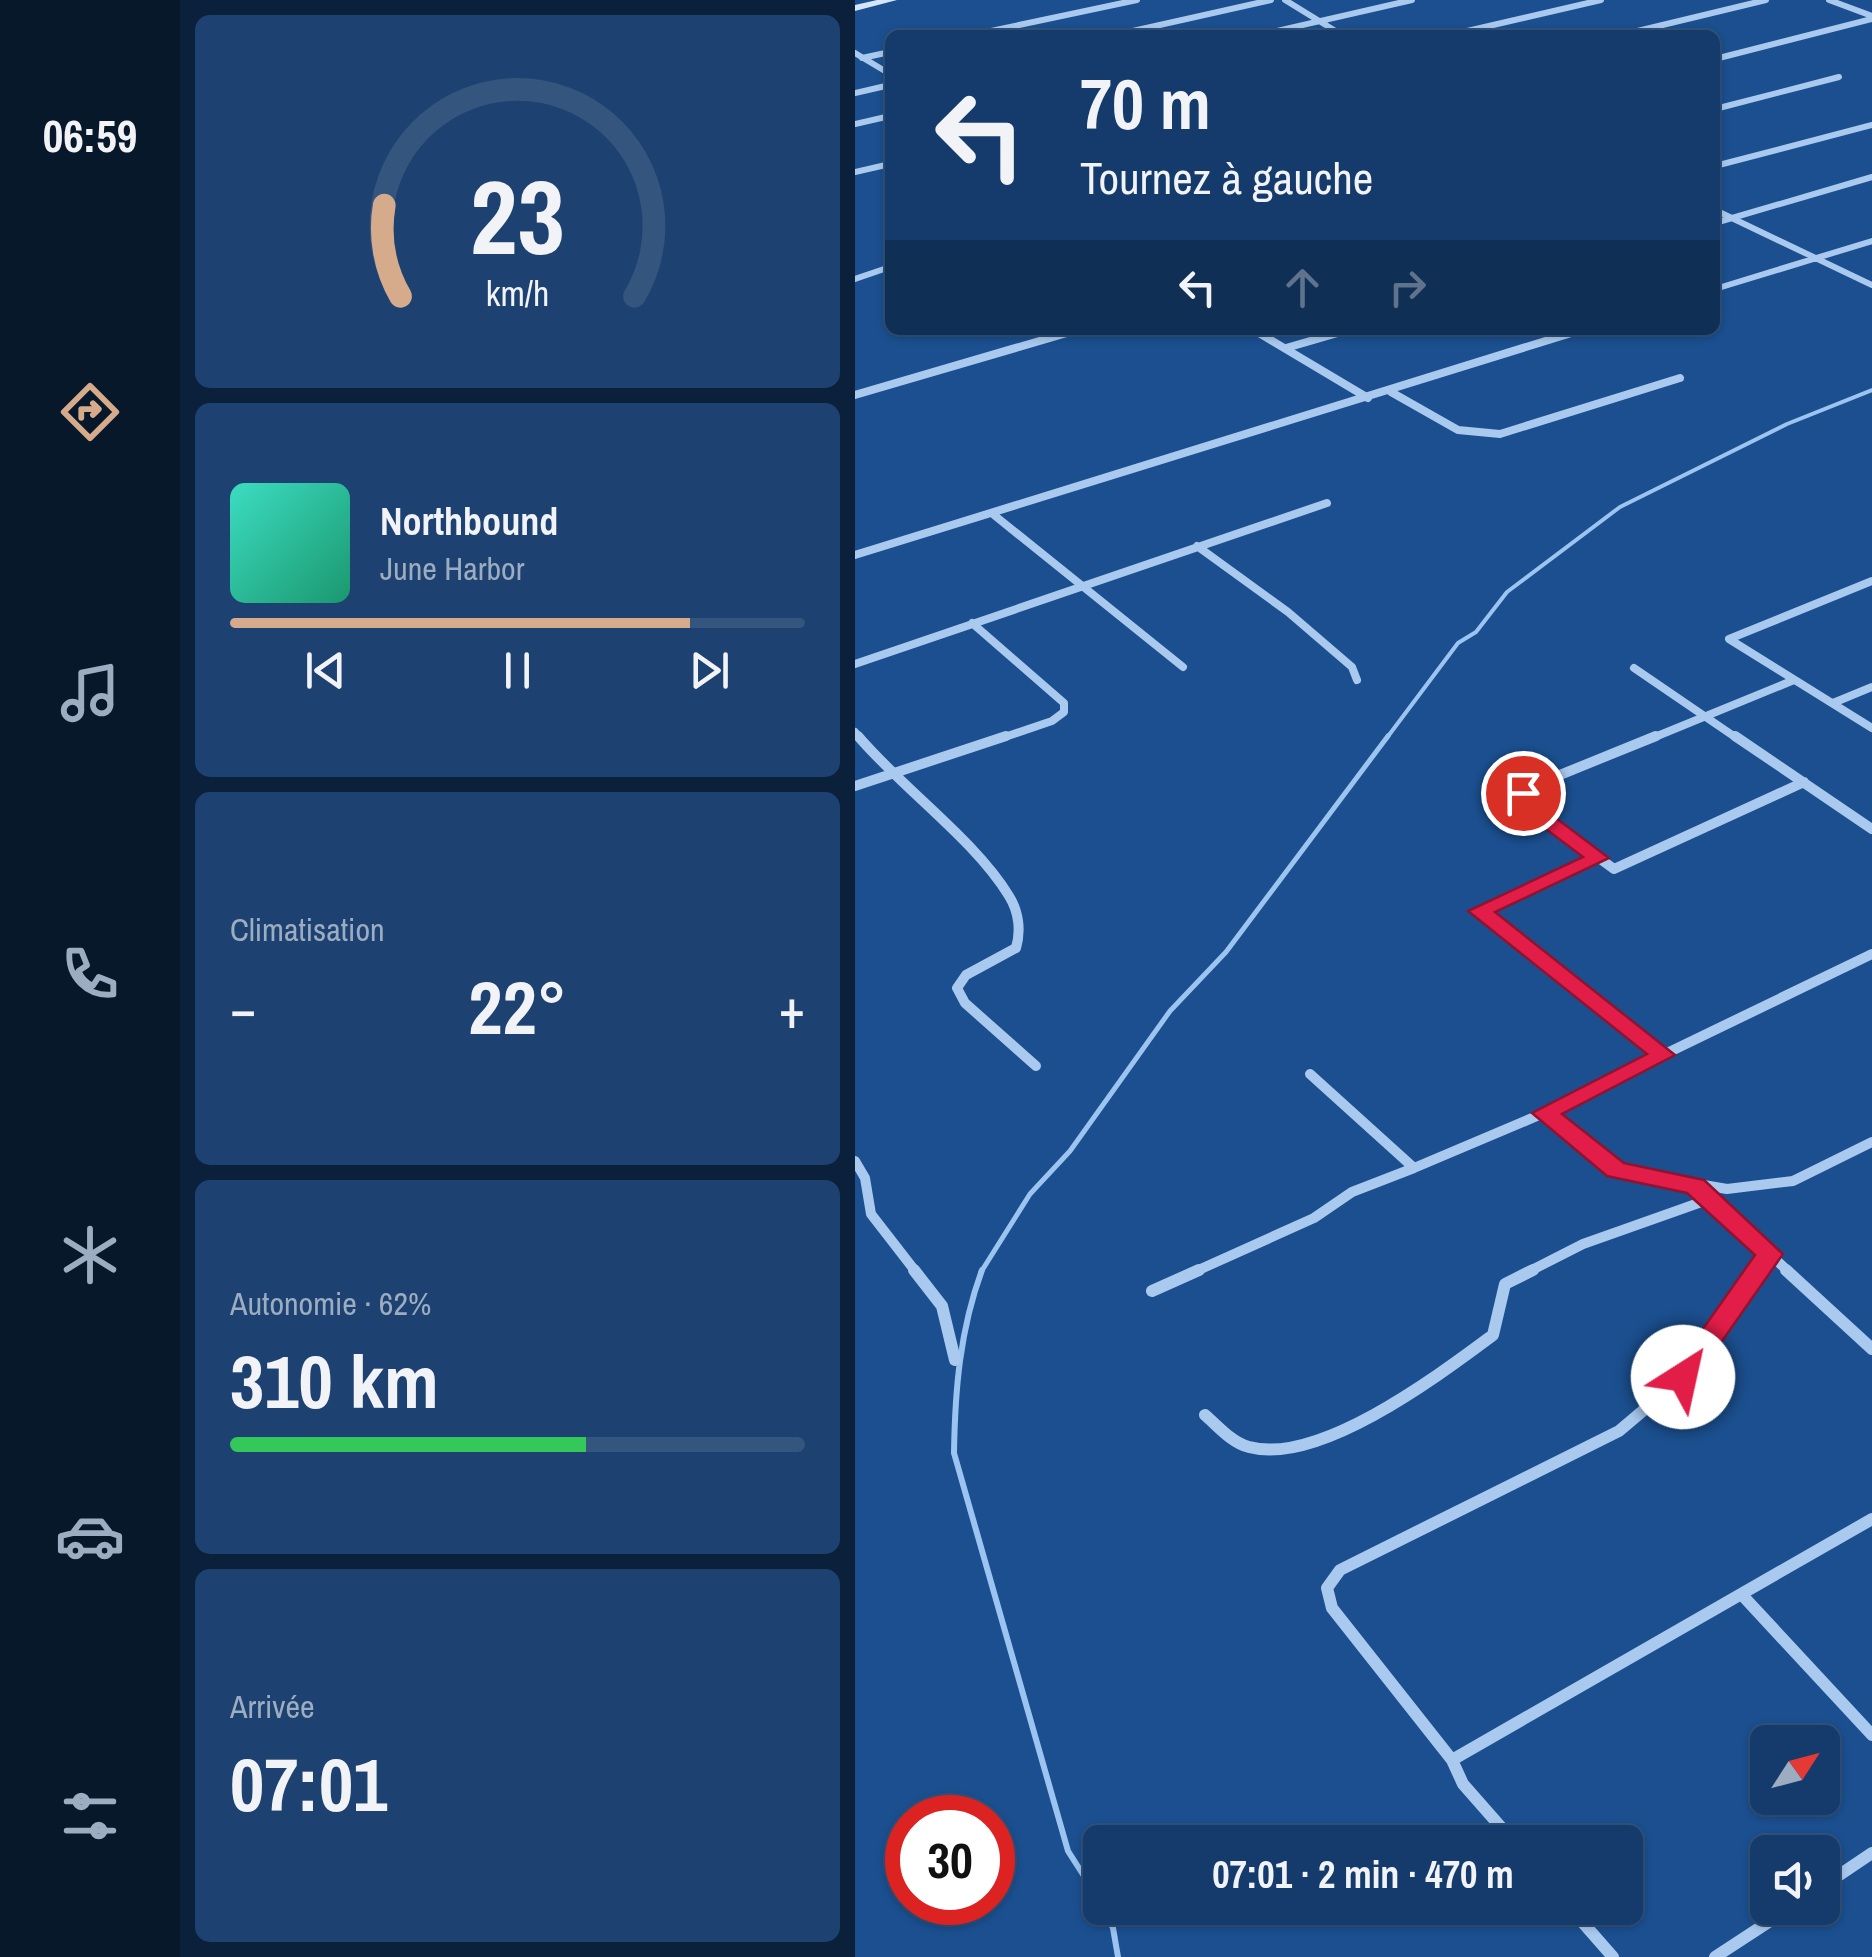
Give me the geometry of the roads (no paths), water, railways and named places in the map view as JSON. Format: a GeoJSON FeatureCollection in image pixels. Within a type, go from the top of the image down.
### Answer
{"type":"FeatureCollection","features":[{"type":"Feature","properties":{"kind":"street"},"geometry":{"type":"LineString","coordinates":[[855,8],[892,0]]}},
{"type":"Feature","properties":{"kind":"street"},"geometry":{"type":"LineString","coordinates":[[996,30],[1137,0]]}},
{"type":"Feature","properties":{"kind":"street"},"geometry":{"type":"LineString","coordinates":[[1137,30],[1271,0]]}},
{"type":"Feature","properties":{"kind":"street"},"geometry":{"type":"LineString","coordinates":[[1285,0],[1332,30]]}},
{"type":"Feature","properties":{"kind":"street"},"geometry":{"type":"LineString","coordinates":[[1281,30],[1412,0]]}},
{"type":"Feature","properties":{"kind":"street"},"geometry":{"type":"LineString","coordinates":[[1471,30],[1601,0]]}},
{"type":"Feature","properties":{"kind":"street"},"geometry":{"type":"LineString","coordinates":[[1642,30],[1766,0]]}},
{"type":"Feature","properties":{"kind":"street"},"geometry":{"type":"LineString","coordinates":[[1829,0],[1872,18]]}},
{"type":"Feature","properties":{"kind":"street"},"geometry":{"type":"LineString","coordinates":[[1720,58],[1872,18]]}},
{"type":"Feature","properties":{"kind":"street"},"geometry":{"type":"LineString","coordinates":[[857,57],[885,53]]}},
{"type":"Feature","properties":{"kind":"street"},"geometry":{"type":"LineString","coordinates":[[857,57],[885,71]]}},
{"type":"Feature","properties":{"kind":"street"},"geometry":{"type":"LineString","coordinates":[[1720,108],[1839,77]]}},
{"type":"Feature","properties":{"kind":"street"},"geometry":{"type":"LineString","coordinates":[[855,93],[885,86]]}},
{"type":"Feature","properties":{"kind":"street"},"geometry":{"type":"LineString","coordinates":[[855,124],[885,117]]}},
{"type":"Feature","properties":{"kind":"street"},"geometry":{"type":"LineString","coordinates":[[1720,165],[1872,124]]}},
{"type":"Feature","properties":{"kind":"street"},"geometry":{"type":"LineString","coordinates":[[855,172],[885,165]]}},
{"type":"Feature","properties":{"kind":"street"},"geometry":{"type":"LineString","coordinates":[[1720,222],[1872,177]]}},
{"type":"Feature","properties":{"kind":"street"},"geometry":{"type":"LineString","coordinates":[[1720,212],[1872,285]]}},
{"type":"Feature","properties":{"kind":"street"},"geometry":{"type":"LineString","coordinates":[[1720,287],[1872,241]]}},
{"type":"Feature","properties":{"kind":"street"},"geometry":{"type":"LineString","coordinates":[[855,278],[885,269]]}},
{"type":"Feature","properties":{"kind":"street"},"geometry":{"type":"LineString","coordinates":[[855,395],[1060,335]]}},
{"type":"Feature","properties":{"kind":"street"},"geometry":{"type":"LineString","coordinates":[[1263,335],[1368,398]]}},
{"type":"Feature","properties":{"kind":"street"},"geometry":{"type":"LineString","coordinates":[[1286,348],[1331,335]]}},
{"type":"Feature","properties":{"kind":"street"},"geometry":{"type":"LineString","coordinates":[[855,555],[1566,335]]}},
{"type":"Feature","properties":{"kind":"street"},"geometry":{"type":"LineString","coordinates":[[1391,392],[1458,430],[1501,434],[1680,378]]}},
{"type":"Feature","properties":{"kind":"street"},"geometry":{"type":"LineString","coordinates":[[855,664],[1327,503]]}},
{"type":"Feature","properties":{"kind":"street"},"geometry":{"type":"LineString","coordinates":[[994,515],[1183,667]]}},
{"type":"Feature","properties":{"kind":"street"},"geometry":{"type":"LineString","coordinates":[[1197,546],[1288,612],[1352,668],[1357,680]]}},
{"type":"Feature","properties":{"kind":"street"},"geometry":{"type":"LineString","coordinates":[[1872,581],[1729,639],[1872,728]]}},
{"type":"Feature","properties":{"kind":"street"},"geometry":{"type":"LineString","coordinates":[[855,786],[1052,721],[1064,712],[1064,704],[972,623]]}},
{"type":"Feature","properties":{"kind":"street"},"geometry":{"type":"LineString","coordinates":[[1635,668],[1872,829]]}},
{"type":"Feature","properties":{"kind":"street"},"geometry":{"type":"LineString","coordinates":[[1794,680],[1545,781],[1518,797],[1614,869],[1804,782]]}},
{"type":"Feature","properties":{"kind":"street"},"geometry":{"type":"LineString","coordinates":[[1833,703],[1872,687]]}},
{"type":"Feature","properties":{"kind":"street"},"geometry":{"type":"LineString","coordinates":[[855,732],[890,774],[982,862],[1011,898],[1021,932],[1016,948],[966,976],[957,988],[965,1003],[1036,1066]]}},
{"type":"Feature","properties":{"kind":"street"},"geometry":{"type":"LineString","coordinates":[[1599,858],[1479,911],[1663,1055]]}},
{"type":"Feature","properties":{"kind":"street"},"geometry":{"type":"LineString","coordinates":[[1152,1291],[1314,1218],[1351,1192],[1544,1113],[1872,954]]}},
{"type":"Feature","properties":{"kind":"street"},"geometry":{"type":"LineString","coordinates":[[1310,1074],[1414,1168]]}},
{"type":"Feature","properties":{"kind":"street"},"geometry":{"type":"LineString","coordinates":[[1544,1113],[1616,1170],[1727,1189],[1793,1180],[1872,1142]]}},
{"type":"Feature","properties":{"kind":"street"},"geometry":{"type":"LineString","coordinates":[[855,1161],[865,1178],[871,1214],[941,1306],[955,1360]]}},
{"type":"Feature","properties":{"kind":"street"},"geometry":{"type":"LineString","coordinates":[[1695,1186],[1872,1349]]}},
{"type":"Feature","properties":{"kind":"street"},"geometry":{"type":"LineString","coordinates":[[1205,1415],[1249,1448],[1306,1445],[1389,1404],[1493,1335],[1505,1284],[1583,1244],[1709,1199]]}},
{"type":"Feature","properties":{"kind":"street"},"geometry":{"type":"LineString","coordinates":[[1499,1825],[1463,1784],[1452,1760],[1332,1608],[1327,1588],[1340,1570],[1619,1431],[1683,1377],[1770,1254]]}},
{"type":"Feature","properties":{"kind":"street"},"geometry":{"type":"LineString","coordinates":[[1452,1760],[1743,1596],[1872,1518]]}},
{"type":"Feature","properties":{"kind":"street"},"geometry":{"type":"LineString","coordinates":[[1743,1596],[1872,1734]]}},
{"type":"Feature","properties":{"kind":"street"},"geometry":{"type":"LineString","coordinates":[[1840,1875],[1872,1854]]}},
{"type":"Feature","properties":{"kind":"street"},"geometry":{"type":"LineString","coordinates":[[1585,1925],[1613,1957]]}},
{"type":"Feature","properties":{"kind":"street"},"geometry":{"type":"LineString","coordinates":[[1715,1957],[1764,1925]]}},
{"type":"Feature","properties":{"kind":"waterway"},"geometry":{"type":"LineString","coordinates":[[1386,739],[1458,643],[1476,632],[1507,592],[1620,507],[1787,424],[1872,390]]}},
{"type":"Feature","properties":{"kind":"waterway"},"geometry":{"type":"LineString","coordinates":[[982,1271],[1030,1194],[1070,1151],[1170,1011],[1226,952],[1388,736]]}},
{"type":"Feature","properties":{"kind":"waterway"},"geometry":{"type":"LineString","coordinates":[[982,1271],[960,1360],[954,1453],[1068,1851],[1083,1874]]}},
{"type":"Feature","properties":{"kind":"waterway"},"geometry":{"type":"LineString","coordinates":[[1112,1925],[1118,1957]]}}]}
